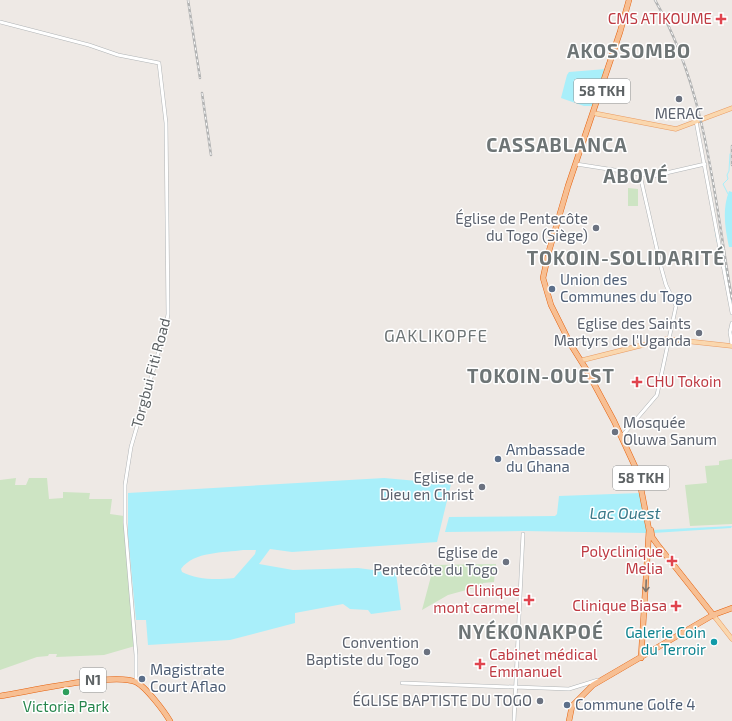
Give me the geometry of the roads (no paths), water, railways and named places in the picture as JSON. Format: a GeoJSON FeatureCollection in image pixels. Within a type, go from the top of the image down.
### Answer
{"type":"FeatureCollection","features":[{"type":"Feature","properties":{"kind":"highway","name":"58 TKH"},"geometry":{"type":"LineString","coordinates":[[630,3],[576,164],[545,278],[551,304],[639,469],[650,524],[650,532]]}},
{"type":"Feature","properties":{"kind":"highway"},"geometry":{"type":"LineString","coordinates":[[650,532],[657,544],[714,615]]}},
{"type":"Feature","properties":{"kind":"highway"},"geometry":{"type":"LineString","coordinates":[[641,657],[650,532]]}},
{"type":"Feature","properties":{"kind":"highway"},"geometry":{"type":"LineString","coordinates":[[570,721],[570,709],[577,699],[604,678],[714,615],[732,608]]}},
{"type":"Feature","properties":{"kind":"highway"},"geometry":{"type":"LineString","coordinates":[[570,721],[573,707],[589,690],[641,657]]}},
{"type":"Feature","properties":{"kind":"highway","name":"N1"},"geometry":{"type":"LineString","coordinates":[[0,696],[96,680],[136,682]]}},
{"type":"Feature","properties":{"kind":"highway"},"geometry":{"type":"LineString","coordinates":[[136,682],[170,721]]}},
{"type":"Feature","properties":{"kind":"main road"},"geometry":{"type":"LineString","coordinates":[[594,113],[675,129],[732,107]]}},
{"type":"Feature","properties":{"kind":"main road"},"geometry":{"type":"LineString","coordinates":[[582,361],[670,339],[732,346]]}},
{"type":"Feature","properties":{"kind":"main road"},"geometry":{"type":"LineString","coordinates":[[714,615],[732,639]]}},
{"type":"Feature","properties":{"kind":"street","name":"Torgbui Fiti Road"},"geometry":{"type":"LineString","coordinates":[[0,22],[89,45],[118,55],[159,63],[166,123],[168,314],[166,326],[128,462],[125,485],[126,533],[136,655],[136,682]]}},
{"type":"Feature","properties":{"kind":"street"},"geometry":{"type":"LineString","coordinates":[[696,121],[732,313]]}},
{"type":"Feature","properties":{"kind":"street"},"geometry":{"type":"LineString","coordinates":[[576,164],[653,176],[705,164]]}},
{"type":"Feature","properties":{"kind":"street"},"geometry":{"type":"LineString","coordinates":[[622,437],[657,395],[676,306],[666,285],[661,267],[640,175]]}},
{"type":"Feature","properties":{"kind":"street"},"geometry":{"type":"LineString","coordinates":[[732,323],[730,332],[732,346]]}},
{"type":"Feature","properties":{"kind":"street"},"geometry":{"type":"LineString","coordinates":[[514,721],[523,534]]}},
{"type":"Feature","properties":{"kind":"street"},"geometry":{"type":"LineString","coordinates":[[402,683],[569,689],[604,678]]}},
{"type":"Feature","properties":{"kind":"water"},"geometry":{"type":"Polygon","coordinates":[[[606,69],[594,106],[584,106],[561,98],[569,72],[606,69]]]}},
{"type":"Feature","properties":{"kind":"water"},"geometry":{"type":"Polygon","coordinates":[[[729,191],[732,192],[732,247],[729,247],[725,219],[725,205],[729,191]]]}},
{"type":"Feature","properties":{"kind":"water"},"geometry":{"type":"Polygon","coordinates":[[[384,478],[451,484],[437,542],[292,552],[270,549],[259,564],[293,570],[358,568],[396,573],[401,610],[371,614],[368,610],[350,609],[343,604],[295,613],[295,623],[230,640],[148,645],[146,620],[136,620],[128,536],[128,493],[384,478]],[[243,550],[201,556],[187,563],[181,569],[182,572],[194,577],[214,579],[234,578],[255,554],[256,550],[243,550]]]}},
{"type":"Feature","properties":{"kind":"water","name":"Lac Ouest"},"geometry":{"type":"Polygon","coordinates":[[[640,493],[647,533],[523,531],[445,532],[449,517],[555,516],[557,514],[559,496],[640,493]]]}},
{"type":"Feature","properties":{"kind":"water"},"geometry":{"type":"Polygon","coordinates":[[[732,526],[731,528],[653,533],[652,530],[732,526]]]}},
{"type":"Feature","properties":{"kind":"waterway"},"geometry":{"type":"LineString","coordinates":[[728,194],[723,184],[728,179],[727,175],[729,171],[730,154]]}},
{"type":"Feature","properties":{"kind":"waterway"},"geometry":{"type":"LineString","coordinates":[[715,229],[717,241]]}},
{"type":"Feature","properties":{"kind":"waterway"},"geometry":{"type":"LineString","coordinates":[[721,245],[732,303]]}},
{"type":"Feature","properties":{"kind":"railway"},"geometry":{"type":"LineString","coordinates":[[188,0],[200,78]]}},
{"type":"Feature","properties":{"kind":"railway"},"geometry":{"type":"LineString","coordinates":[[655,0],[672,35],[686,70],[697,108],[706,145],[732,299]]}},
{"type":"Feature","properties":{"kind":"railway"},"geometry":{"type":"LineString","coordinates":[[202,93],[211,155]]}},
{"type":"Feature","properties":{"kind":"railway"},"geometry":{"type":"LineString","coordinates":[[732,146],[732,165]]}},
{"type":"Feature","properties":{"kind":"place","name":"CMS ATIKOUME"},"geometry":{"type":"Point","coordinates":[721,19]}},
{"type":"Feature","properties":{"kind":"place","name":"MERAC"},"geometry":{"type":"Point","coordinates":[679,99]}},
{"type":"Feature","properties":{"kind":"place","name":"Église de Pentecôte du Togo (Siège)"},"geometry":{"type":"Point","coordinates":[596,228]}},
{"type":"Feature","properties":{"kind":"place","name":"Union des Communes du Togo"},"geometry":{"type":"Point","coordinates":[552,289]}},
{"type":"Feature","properties":{"kind":"place","name":"Eglise des Saints Martyrs de l'Uganda"},"geometry":{"type":"Point","coordinates":[699,333]}},
{"type":"Feature","properties":{"kind":"place","name":"CHU Tokoin"},"geometry":{"type":"Point","coordinates":[637,382]}},
{"type":"Feature","properties":{"kind":"place","name":"Mosquée Oluwa Sanum"},"geometry":{"type":"Point","coordinates":[615,432]}},
{"type":"Feature","properties":{"kind":"place","name":"Ambassade du Ghana"},"geometry":{"type":"Point","coordinates":[498,459]}},
{"type":"Feature","properties":{"kind":"place","name":"Eglise de Dieu en Christ"},"geometry":{"type":"Point","coordinates":[482,487]}},
{"type":"Feature","properties":{"kind":"place","name":"Polyclinique Melia"},"geometry":{"type":"Point","coordinates":[672,561]}},
{"type":"Feature","properties":{"kind":"place","name":"Eglise de Pentecôte du Togo"},"geometry":{"type":"Point","coordinates":[506,562]}},
{"type":"Feature","properties":{"kind":"place","name":"Clinique mont carmel"},"geometry":{"type":"Point","coordinates":[529,600]}},
{"type":"Feature","properties":{"kind":"place","name":"Clinique Biasa"},"geometry":{"type":"Point","coordinates":[676,606]}},
{"type":"Feature","properties":{"kind":"place","name":"Galerie Coin du Terroir"},"geometry":{"type":"Point","coordinates":[714,642]}},
{"type":"Feature","properties":{"kind":"place","name":"Convention Baptiste du Togo"},"geometry":{"type":"Point","coordinates":[427,652]}},
{"type":"Feature","properties":{"kind":"place","name":"Cabinet médical Emmanuel"},"geometry":{"type":"Point","coordinates":[480,664]}},
{"type":"Feature","properties":{"kind":"place","name":"Magistrate Court Aflao"},"geometry":{"type":"Point","coordinates":[142,679]}},
{"type":"Feature","properties":{"kind":"place","name":"Victoria Park"},"geometry":{"type":"Point","coordinates":[66,692]}},
{"type":"Feature","properties":{"kind":"place","name":"ÉGLISE BAPTISTE DU TOGO"},"geometry":{"type":"Point","coordinates":[540,701]}},
{"type":"Feature","properties":{"kind":"place","name":"Commune Golfe 4"},"geometry":{"type":"Point","coordinates":[567,705]}},
{"type":"Feature","properties":{"kind":"district","name":"AKOSSOMBO"},"geometry":{"type":"Point","coordinates":[629,51]}},
{"type":"Feature","properties":{"kind":"district","name":"CASSABLANCA"},"geometry":{"type":"Point","coordinates":[557,145]}},
{"type":"Feature","properties":{"kind":"district","name":"ABOVÉ"},"geometry":{"type":"Point","coordinates":[636,176]}},
{"type":"Feature","properties":{"kind":"district","name":"TOKOIN-SOLIDARITÉ"},"geometry":{"type":"Point","coordinates":[626,258]}},
{"type":"Feature","properties":{"kind":"district","name":"GAKLIKOPFE"},"geometry":{"type":"Point","coordinates":[436,336]}},
{"type":"Feature","properties":{"kind":"district","name":"TOKOIN-OUEST"},"geometry":{"type":"Point","coordinates":[541,376]}},
{"type":"Feature","properties":{"kind":"district","name":"NYÉKONAKPOÉ"},"geometry":{"type":"Point","coordinates":[531,632]}}]}
